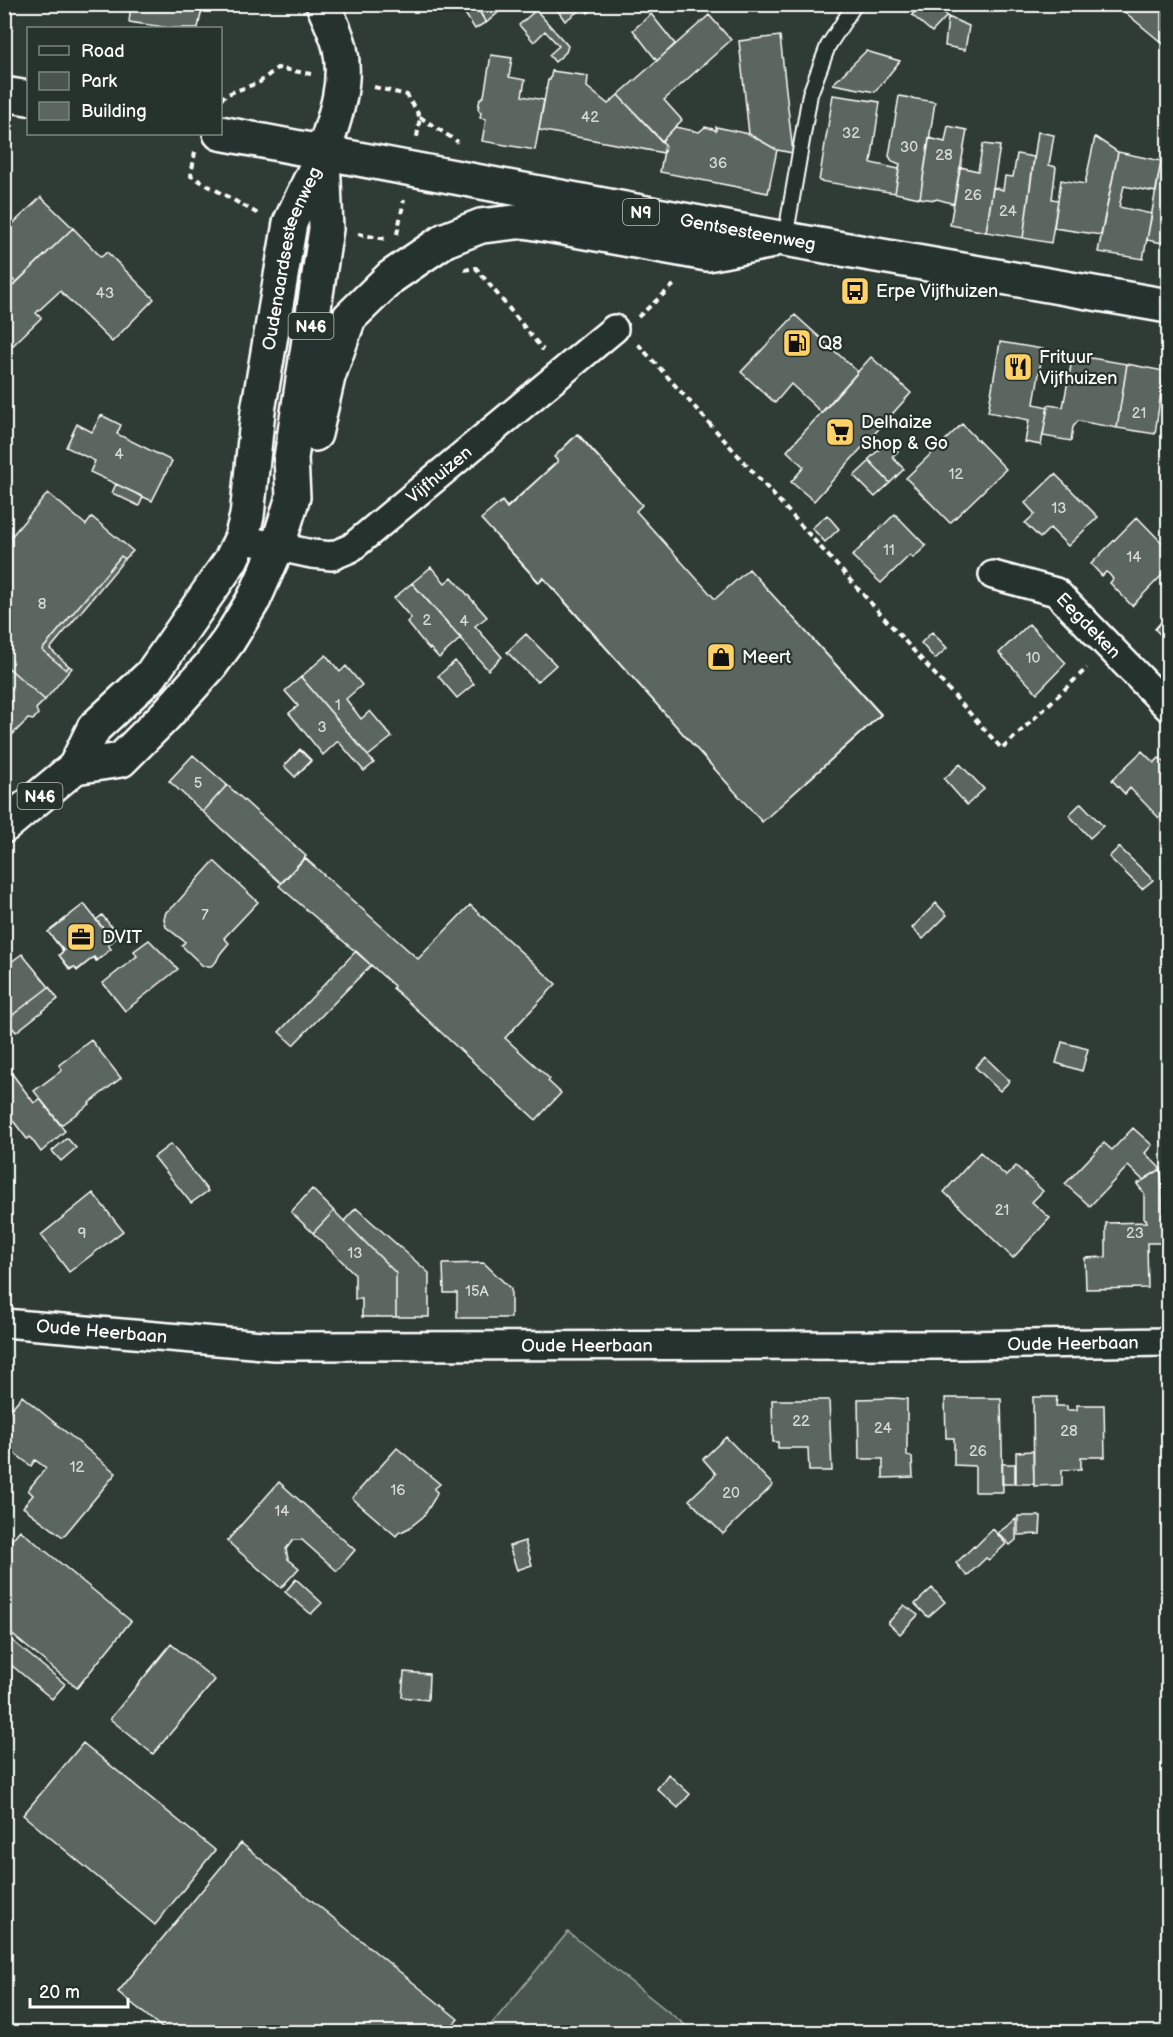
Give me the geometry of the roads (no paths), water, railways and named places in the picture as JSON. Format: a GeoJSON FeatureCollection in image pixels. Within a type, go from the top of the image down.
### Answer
{"type":"FeatureCollection","features":[{"type":"Feature","properties":{"kind":"main road"},"geometry":{"type":"LineString","coordinates":[[323,4],[340,49],[341,80],[340,100],[323,153]]}},
{"type":"Feature","properties":{"kind":"main road"},"geometry":{"type":"LineString","coordinates":[[4,94],[27,98]]}},
{"type":"Feature","properties":{"kind":"main road","name":"Gentsesteenweg"},"geometry":{"type":"LineString","coordinates":[[222,133],[785,239],[1168,306]]}},
{"type":"Feature","properties":{"kind":"main road","name":"Oudenaardsesteenweg"},"geometry":{"type":"LineString","coordinates":[[75,767],[121,760],[165,716],[230,640],[254,599],[278,545],[292,497],[291,458],[326,229],[323,153]]}},
{"type":"Feature","properties":{"kind":"main road","name":"Oudenaardsesteenweg"},"geometry":{"type":"LineString","coordinates":[[4,826],[75,767],[94,728],[151,675],[231,560],[241,539],[247,516],[258,411],[290,223],[323,153]]}},
{"type":"Feature","properties":{"kind":"main road"},"geometry":{"type":"LineString","coordinates":[[292,497],[306,475],[328,377],[349,318],[391,277],[445,240],[481,226],[525,221],[707,254],[785,239]]}},
{"type":"Feature","properties":{"kind":"street","name":"Vijfhuizen"},"geometry":{"type":"LineString","coordinates":[[241,539],[332,556],[351,548],[617,327]]}},
{"type":"Feature","properties":{"kind":"street","name":"Eegdeken"},"geometry":{"type":"LineString","coordinates":[[993,574],[1056,592],[1168,707]]}},
{"type":"Feature","properties":{"kind":"street","name":"Oude Heerbaan"},"geometry":{"type":"LineString","coordinates":[[4,1323],[274,1346],[964,1345],[1168,1342]]}},
{"type":"Feature","properties":{"kind":"lane"},"geometry":{"type":"LineString","coordinates":[[785,239],[810,94],[828,46],[855,4]]}},
{"type":"Feature","properties":{"kind":"place","name":"Erpe Vijfhuizen"},"geometry":{"type":"Point","coordinates":[855,291]}},
{"type":"Feature","properties":{"kind":"place","name":"Q8"},"geometry":{"type":"Point","coordinates":[797,343]}},
{"type":"Feature","properties":{"kind":"place","name":"Frituur Vijfhuizen"},"geometry":{"type":"Point","coordinates":[1018,367]}},
{"type":"Feature","properties":{"kind":"place","name":"Delhaize Shop & Go"},"geometry":{"type":"Point","coordinates":[840,432]}},
{"type":"Feature","properties":{"kind":"place","name":"Meert"},"geometry":{"type":"Point","coordinates":[721,657]}},
{"type":"Feature","properties":{"kind":"place","name":"DVIT"},"geometry":{"type":"Point","coordinates":[81,937]}}]}
